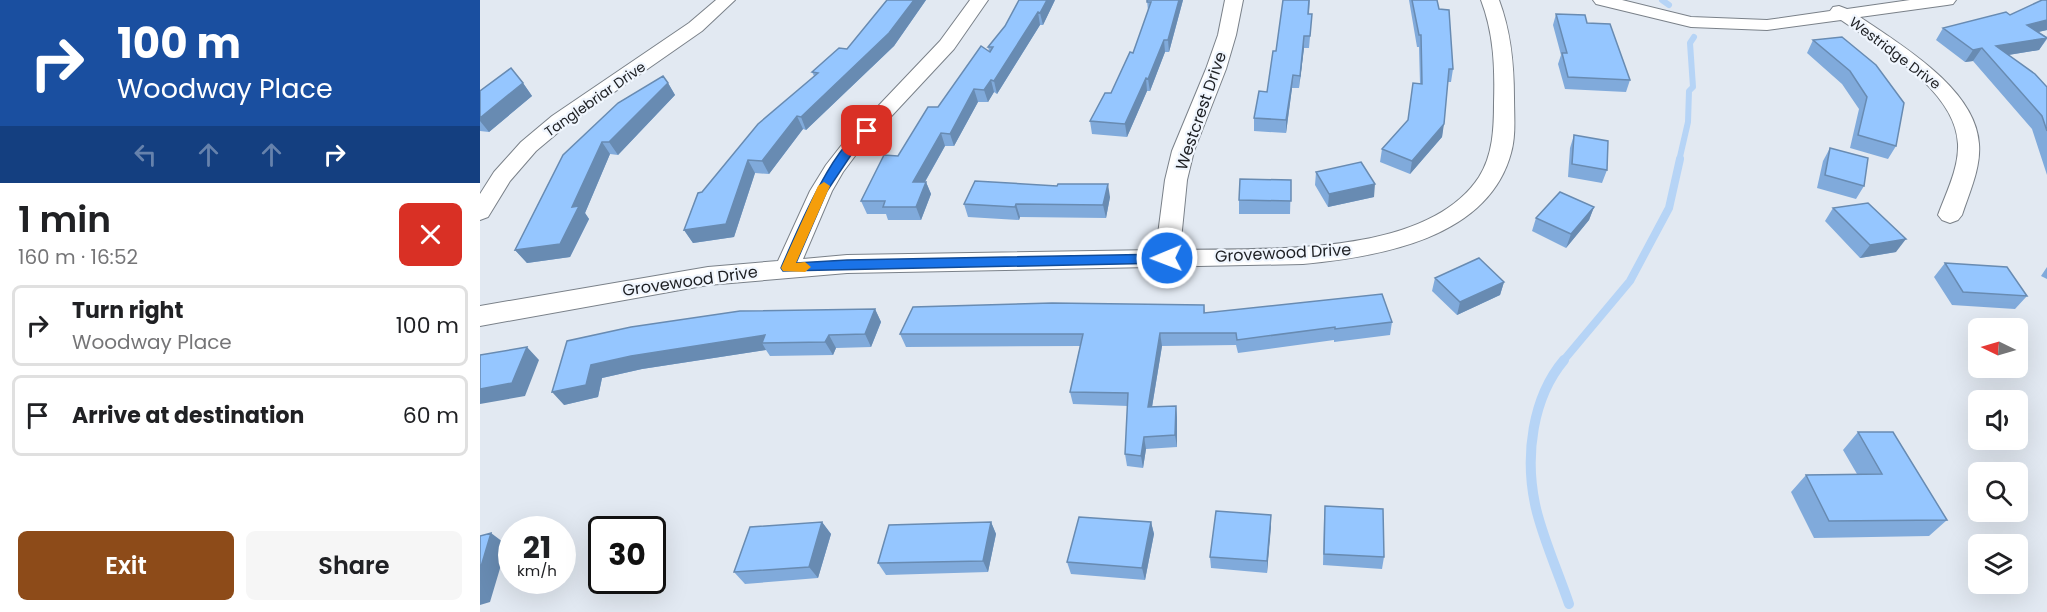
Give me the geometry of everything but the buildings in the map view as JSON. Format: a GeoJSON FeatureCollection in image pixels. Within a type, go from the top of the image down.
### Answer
{"type":"FeatureCollection","features":[{"type":"Feature","properties":{"kind":"street","name":"Tanglebriar Drive"},"geometry":{"type":"LineString","coordinates":[[480,212],[503,176],[529,146],[563,117],[685,36],[726,0]]}},
{"type":"Feature","properties":{"kind":"street"},"geometry":{"type":"LineString","coordinates":[[787,268],[821,191],[834,170],[851,147],[947,45],[979,0]]}},
{"type":"Feature","properties":{"kind":"street","name":"Westcrest Drive"},"geometry":{"type":"LineString","coordinates":[[1167,258],[1176,180],[1183,151],[1216,69],[1227,34],[1234,0]]}},
{"type":"Feature","properties":{"kind":"street","name":"Grovewood Drive"},"geometry":{"type":"LineString","coordinates":[[480,316],[653,285],[787,268],[847,264],[1304,256],[1372,248],[1415,234],[1458,210],[1476,196],[1499,156],[1503,138],[1504,46],[1500,25],[1490,0]]}},
{"type":"Feature","properties":{"kind":"street"},"geometry":{"type":"LineString","coordinates":[[1602,0],[1662,16],[1718,25],[1767,25],[1947,0]]}},
{"type":"Feature","properties":{"kind":"street","name":"Westridge Drive"},"geometry":{"type":"LineString","coordinates":[[1825,0],[1919,68],[1952,99],[1967,130],[1969,144],[1950,215]]}},
{"type":"Feature","properties":{"kind":"waterway"},"geometry":{"type":"LineString","coordinates":[[1662,0],[1669,5]]}},
{"type":"Feature","properties":{"kind":"waterway"},"geometry":{"type":"LineString","coordinates":[[1679,161],[1688,122],[1689,91],[1693,87],[1690,43],[1694,37]]}},
{"type":"Feature","properties":{"kind":"waterway"},"geometry":{"type":"LineString","coordinates":[[1563,361],[1630,281],[1669,208],[1680,159]]}},
{"type":"Feature","properties":{"kind":"waterway"},"geometry":{"type":"LineString","coordinates":[[1564,360],[1553,375],[1538,410],[1531,447],[1531,467],[1538,516],[1569,604]]}},
{"type":"Feature","properties":{"kind":"slow traffic"},"geometry":{"type":"LineString","coordinates":[[805,267],[787,268],[824,186]]}},
{"type":"Feature","properties":{"kind":"route"},"geometry":{"type":"LineString","coordinates":[[867,131],[851,147],[821,191],[787,268],[847,264],[1167,258]]}}]}
